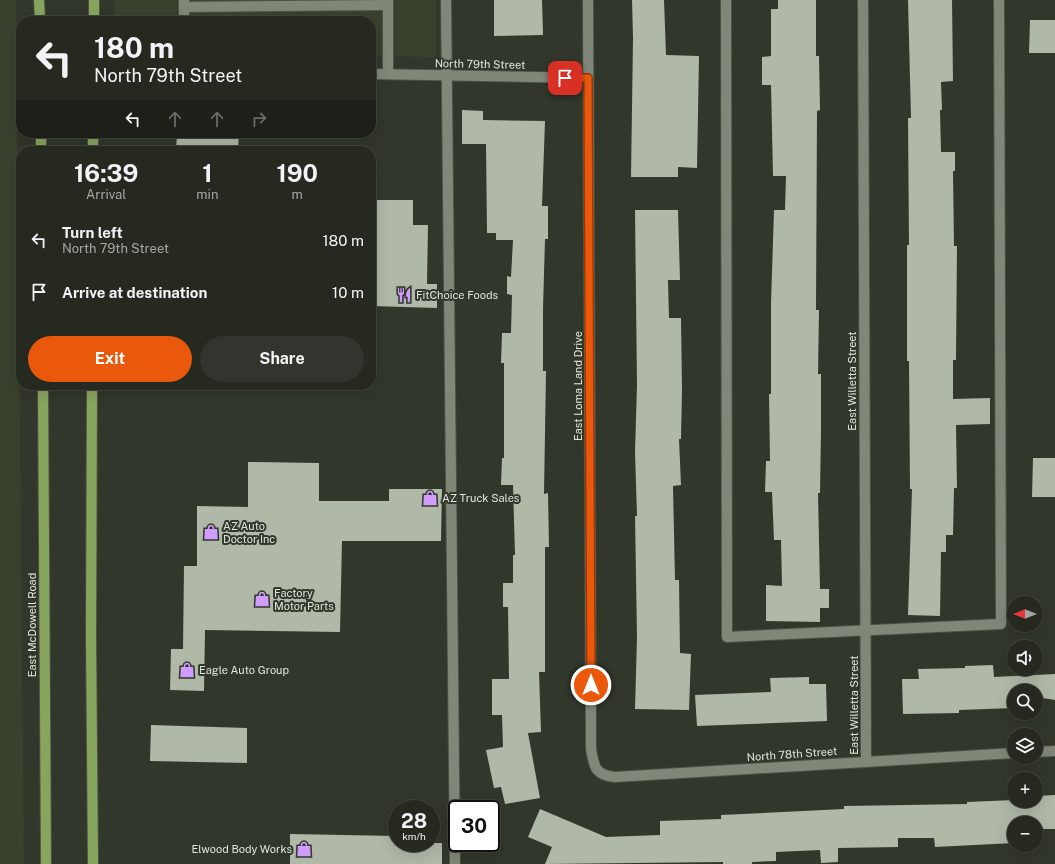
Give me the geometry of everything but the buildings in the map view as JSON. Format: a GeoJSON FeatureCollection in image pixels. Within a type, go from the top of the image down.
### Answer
{"type":"FeatureCollection","features":[{"type":"Feature","properties":{"kind":"main road"},"geometry":{"type":"LineString","coordinates":[[40,0],[40,16]]}},
{"type":"Feature","properties":{"kind":"main road"},"geometry":{"type":"LineString","coordinates":[[94,0],[94,16]]}},
{"type":"Feature","properties":{"kind":"main road","name":"East McDowell Road"},"geometry":{"type":"LineString","coordinates":[[43,390],[46,864]]}},
{"type":"Feature","properties":{"kind":"main road"},"geometry":{"type":"LineString","coordinates":[[92,390],[91,636],[93,864]]}},
{"type":"Feature","properties":{"kind":"street"},"geometry":{"type":"LineString","coordinates":[[446,0],[455,864]]}},
{"type":"Feature","properties":{"kind":"street","name":"East Loma Land Drive"},"geometry":{"type":"LineString","coordinates":[[588,0],[591,749],[597,771]]}},
{"type":"Feature","properties":{"kind":"street"},"geometry":{"type":"LineString","coordinates":[[726,0],[727,637],[1001,624],[998,0]]}},
{"type":"Feature","properties":{"kind":"street","name":"East Willetta Street"},"geometry":{"type":"LineString","coordinates":[[863,0],[866,761]]}},
{"type":"Feature","properties":{"kind":"street"},"geometry":{"type":"LineString","coordinates":[[184,16],[184,4],[388,2],[388,74]]}},
{"type":"Feature","properties":{"kind":"street","name":"North 79th Street"},"geometry":{"type":"LineString","coordinates":[[376,74],[588,78]]}},
{"type":"Feature","properties":{"kind":"street"},"geometry":{"type":"LineString","coordinates":[[1043,752],[1055,751]]}},
{"type":"Feature","properties":{"kind":"street","name":"North 78th Street"},"geometry":{"type":"LineString","coordinates":[[597,771],[605,776],[615,777],[1007,753]]}},
{"type":"Feature","properties":{"kind":"shaded area"},"geometry":{"type":"Polygon","coordinates":[[[0,0],[16,0],[16,138],[17,138],[17,146],[16,146],[16,390],[20,390],[24,864],[0,864],[0,0]]]}},
{"type":"Feature","properties":{"kind":"shaded area"},"geometry":{"type":"Polygon","coordinates":[[[114,0],[436,0],[436,57],[376,56],[376,16],[114,16],[114,0]]]}},
{"type":"Feature","properties":{"kind":"place","name":"FitChoice Foods"},"geometry":{"type":"Point","coordinates":[404,295]}},
{"type":"Feature","properties":{"kind":"place","name":"AZ Truck Sales"},"geometry":{"type":"Point","coordinates":[430,498]}},
{"type":"Feature","properties":{"kind":"place","name":"AZ Auto Doctor Inc"},"geometry":{"type":"Point","coordinates":[211,532]}},
{"type":"Feature","properties":{"kind":"place","name":"Factory Motor Parts"},"geometry":{"type":"Point","coordinates":[262,599]}},
{"type":"Feature","properties":{"kind":"place","name":"Eagle Auto Group"},"geometry":{"type":"Point","coordinates":[187,670]}},
{"type":"Feature","properties":{"kind":"place","name":"Elwood Body Works"},"geometry":{"type":"Point","coordinates":[304,849]}},
{"type":"Feature","properties":{"kind":"route"},"geometry":{"type":"LineString","coordinates":[[565,78],[588,78],[591,685]]}}]}
